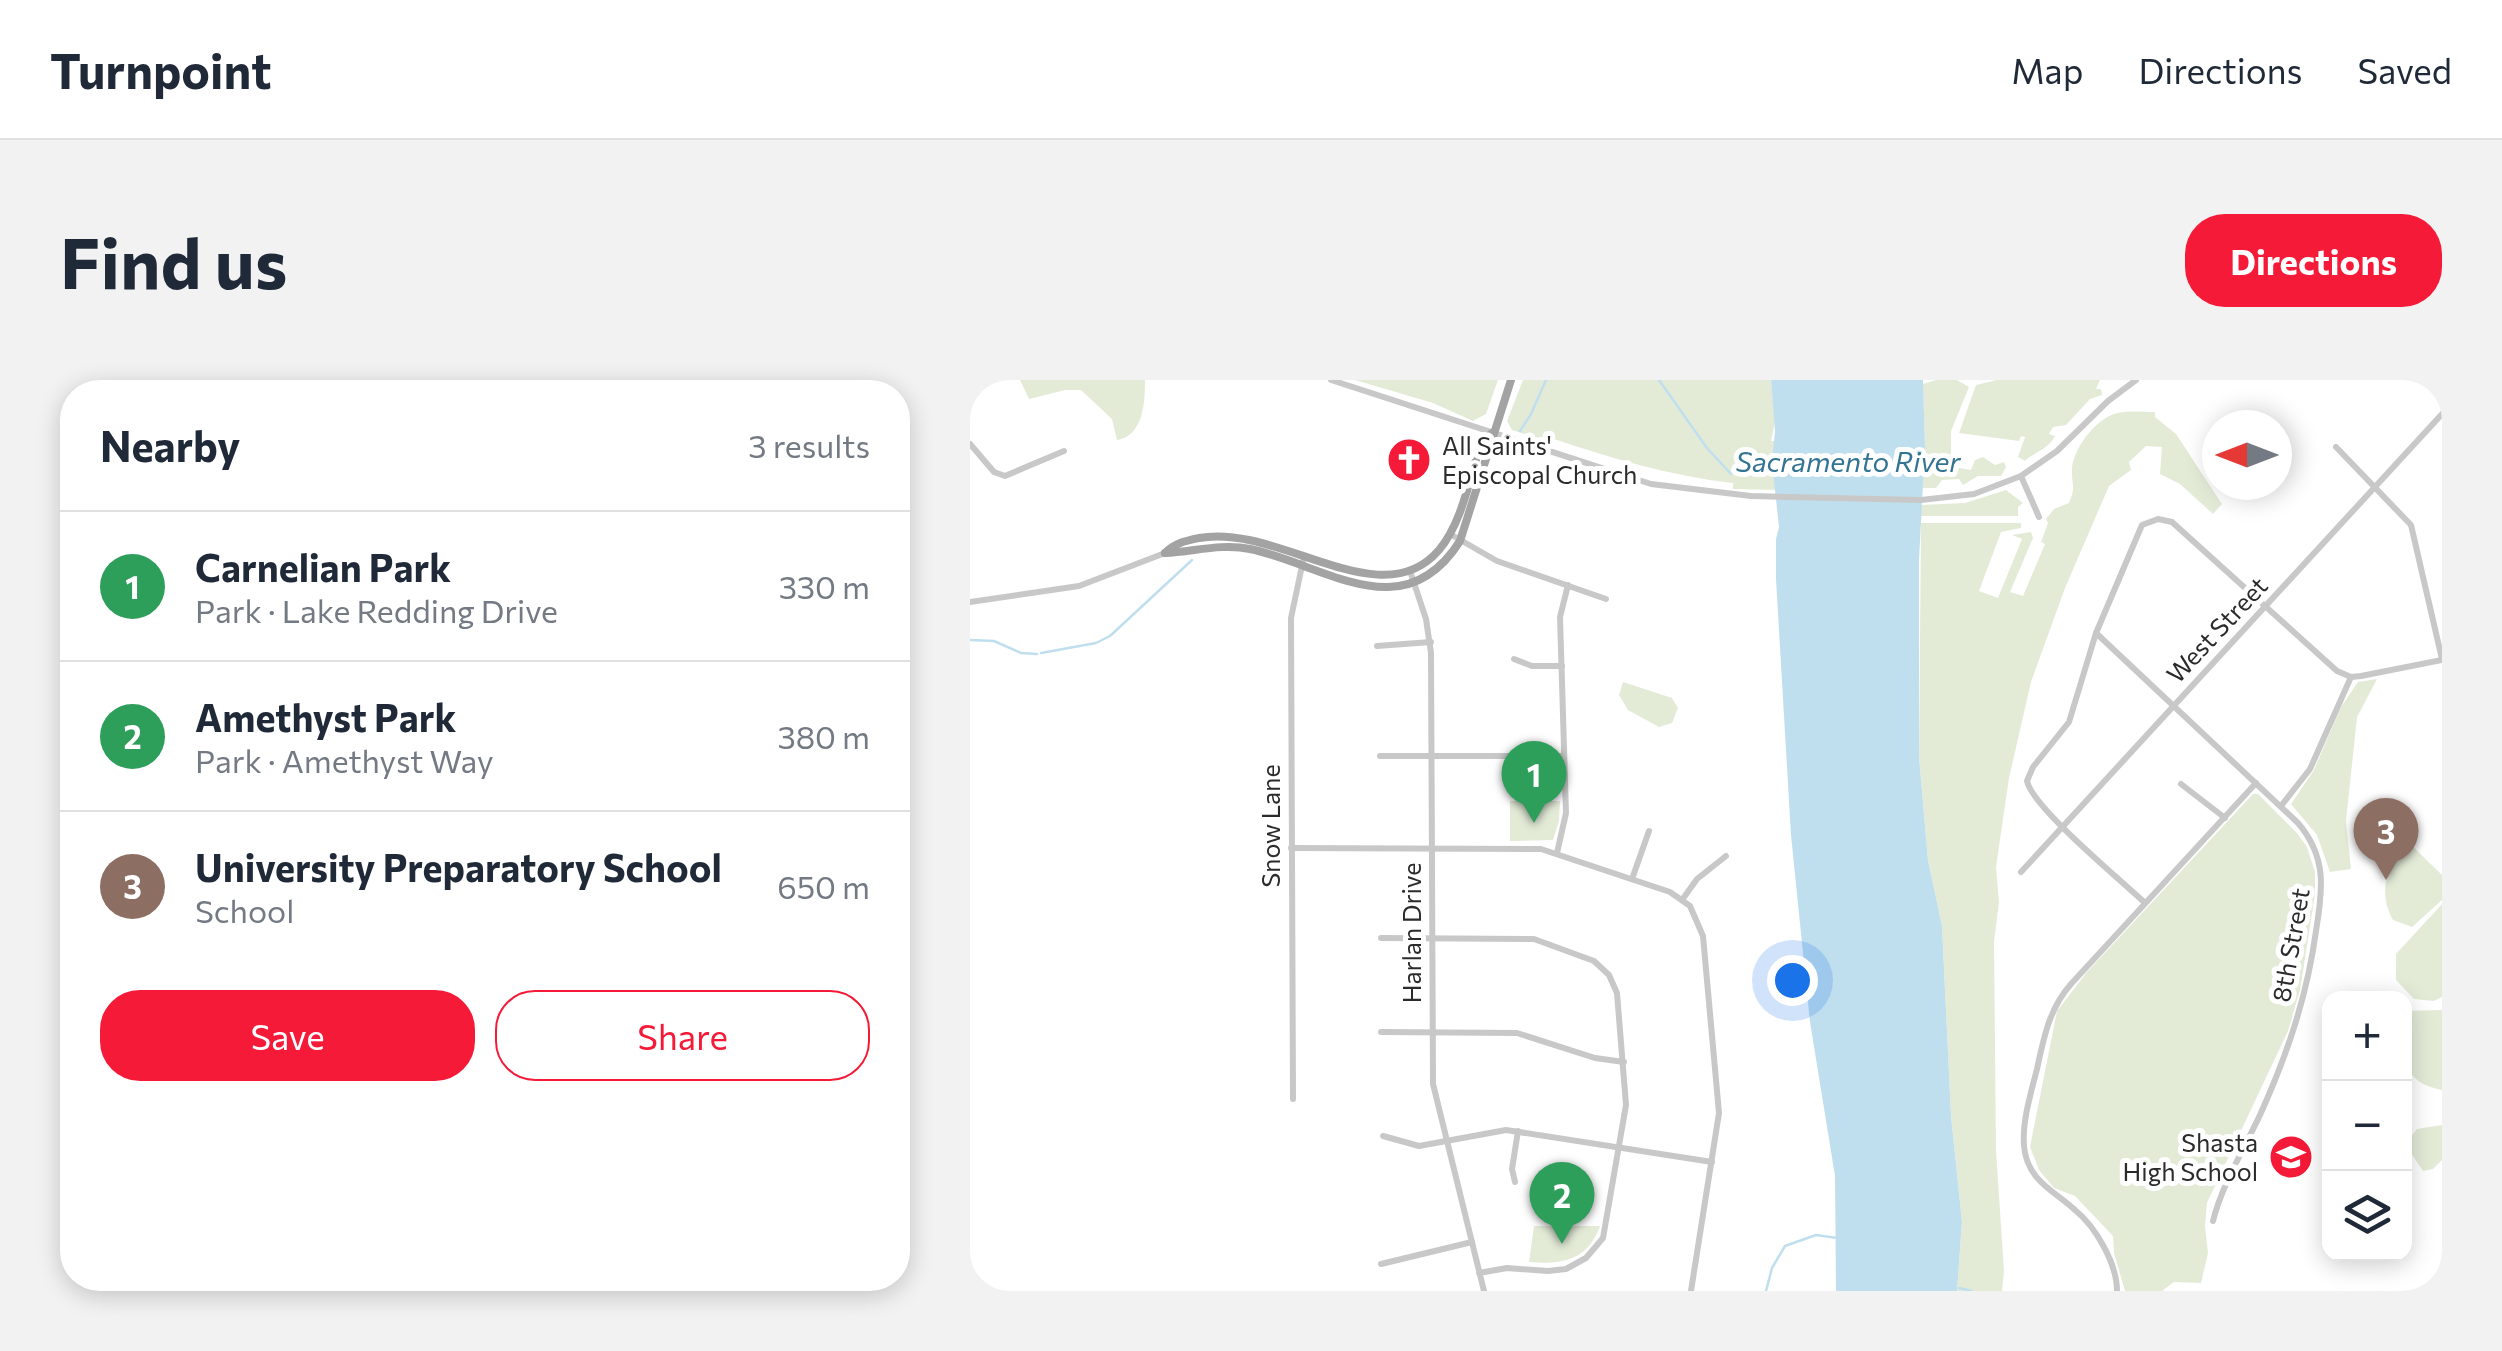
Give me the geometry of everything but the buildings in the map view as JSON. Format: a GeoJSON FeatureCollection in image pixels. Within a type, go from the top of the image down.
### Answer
{"type":"FeatureCollection","features":[{"type":"Feature","properties":{"kind":"main road"},"geometry":{"type":"LineString","coordinates":[[1165,553],[1240,547],[1370,588],[1390,588],[1441,565],[1460,541],[1511,380]]}},
{"type":"Feature","properties":{"kind":"main road"},"geometry":{"type":"LineString","coordinates":[[1165,553],[1179,542],[1230,536],[1266,542],[1368,576],[1412,576],[1450,534],[1481,444],[1492,432]]}},
{"type":"Feature","properties":{"kind":"street"},"geometry":{"type":"LineString","coordinates":[[1331,380],[1651,484],[1751,496],[1942,499],[1984,491],[2021,476],[2057,451],[2108,401],[2136,380]]}},
{"type":"Feature","properties":{"kind":"street","name":"West Street"},"geometry":{"type":"LineString","coordinates":[[2021,872],[2442,414]]}},
{"type":"Feature","properties":{"kind":"street"},"geometry":{"type":"LineString","coordinates":[[970,444],[994,472],[1005,476],[1064,451]]}},
{"type":"Feature","properties":{"kind":"street"},"geometry":{"type":"LineString","coordinates":[[2146,903],[2032,794],[2027,780],[2033,766],[2068,722],[2096,633],[2136,534],[2146,522],[2158,519],[2176,526],[2322,660],[2351,677],[2442,660],[2415,533],[2402,514],[2336,448]]}},
{"type":"Feature","properties":{"kind":"street"},"geometry":{"type":"LineString","coordinates":[[2021,476],[2038,517]]}},
{"type":"Feature","properties":{"kind":"street"},"geometry":{"type":"LineString","coordinates":[[1450,534],[1497,561],[1606,599]]}},
{"type":"Feature","properties":{"kind":"street"},"geometry":{"type":"LineString","coordinates":[[970,602],[1079,586],[1165,553]]}},
{"type":"Feature","properties":{"kind":"street","name":"Snow Lane"},"geometry":{"type":"LineString","coordinates":[[1293,1099],[1291,618],[1304,555]]}},
{"type":"Feature","properties":{"kind":"street","name":"Harlan Drive"},"geometry":{"type":"LineString","coordinates":[[1412,576],[1431,642],[1434,1089],[1484,1291]]}},
{"type":"Feature","properties":{"kind":"street"},"geometry":{"type":"LineString","coordinates":[[1556,853],[1566,817],[1560,612],[1568,585]]}},
{"type":"Feature","properties":{"kind":"street","name":"8th Street"},"geometry":{"type":"LineString","coordinates":[[2096,633],[2281,806],[2311,839],[2320,863],[2322,893],[2306,995],[2293,1036],[2213,1221]]}},
{"type":"Feature","properties":{"kind":"street"},"geometry":{"type":"LineString","coordinates":[[1377,646],[1431,642]]}},
{"type":"Feature","properties":{"kind":"street"},"geometry":{"type":"LineString","coordinates":[[1514,659],[1532,666],[1562,666]]}},
{"type":"Feature","properties":{"kind":"street"},"geometry":{"type":"LineString","coordinates":[[2281,806],[2310,769],[2351,677]]}},
{"type":"Feature","properties":{"kind":"street"},"geometry":{"type":"LineString","coordinates":[[1380,756],[1564,756]]}},
{"type":"Feature","properties":{"kind":"street"},"geometry":{"type":"LineString","coordinates":[[2181,784],[2224,818]]}},
{"type":"Feature","properties":{"kind":"street"},"geometry":{"type":"LineString","coordinates":[[2117,1291],[2113,1269],[2097,1237],[2076,1210],[2043,1186],[2025,1151],[2027,1116],[2048,1020],[2062,994],[2256,784]]}},
{"type":"Feature","properties":{"kind":"street"},"geometry":{"type":"LineString","coordinates":[[1632,879],[1648,831]]}},
{"type":"Feature","properties":{"kind":"street"},"geometry":{"type":"LineString","coordinates":[[1291,848],[1532,848],[1632,879],[1682,900],[1696,915],[1703,936],[1719,1113],[1691,1291]]}},
{"type":"Feature","properties":{"kind":"street"},"geometry":{"type":"LineString","coordinates":[[1682,900],[1697,879],[1726,856]]}},
{"type":"Feature","properties":{"kind":"street"},"geometry":{"type":"LineString","coordinates":[[1381,938],[1527,938],[1594,961],[1609,975],[1617,993],[1626,1105],[1606,1230],[1592,1253],[1576,1265],[1558,1270],[1500,1268],[1480,1273]]}},
{"type":"Feature","properties":{"kind":"street"},"geometry":{"type":"LineString","coordinates":[[1381,1032],[1522,1034],[1594,1058],[1624,1062]]}},
{"type":"Feature","properties":{"kind":"street"},"geometry":{"type":"LineString","coordinates":[[1384,1136],[1414,1145],[1497,1130],[1518,1131],[1712,1162]]}},
{"type":"Feature","properties":{"kind":"street"},"geometry":{"type":"LineString","coordinates":[[1515,1182],[1512,1164],[1518,1131]]}},
{"type":"Feature","properties":{"kind":"street"},"geometry":{"type":"LineString","coordinates":[[1381,1264],[1472,1242]]}},
{"type":"Feature","properties":{"kind":"green space"},"geometry":{"type":"Polygon","coordinates":[[[1020,380],[1145,380],[1138,425],[1117,440],[1112,419],[1081,390],[1029,399],[1020,380]]]}},
{"type":"Feature","properties":{"kind":"green space"},"geometry":{"type":"Polygon","coordinates":[[[1355,380],[1498,380],[1486,414],[1473,421],[1433,403],[1355,380]]]}},
{"type":"Feature","properties":{"kind":"green space"},"geometry":{"type":"Polygon","coordinates":[[[1523,380],[1771,380],[1775,422],[1771,441],[1774,454],[1770,453],[1769,462],[1777,490],[1733,489],[1733,483],[1664,471],[1512,430],[1507,421],[1523,380]]]}},
{"type":"Feature","properties":{"kind":"green space"},"geometry":{"type":"Polygon","coordinates":[[[1957,380],[1969,387],[1951,431],[1951,459],[1938,463],[1938,469],[1949,474],[1954,467],[1971,470],[1975,460],[1983,457],[1995,465],[2004,462],[2006,467],[2001,476],[1978,476],[1963,485],[1959,479],[1942,480],[1936,488],[1922,488],[1923,384],[1957,380]]]}},
{"type":"Feature","properties":{"kind":"green space"},"geometry":{"type":"Polygon","coordinates":[[[1997,380],[2100,380],[2096,389],[2101,389],[2102,395],[2090,399],[2066,425],[2053,427],[2049,434],[2055,436],[2052,441],[2025,461],[2018,457],[2025,437],[2021,436],[2019,441],[1959,433],[1976,385],[1997,380]]]}},
{"type":"Feature","properties":{"kind":"green space"},"geometry":{"type":"Polygon","coordinates":[[[2155,412],[2155,417],[2176,434],[2202,474],[2202,500],[2219,500],[2222,504],[2213,514],[2180,484],[2160,474],[2162,447],[2146,446],[2129,462],[2131,470],[2109,486],[2065,588],[2031,682],[2009,778],[1996,867],[1996,1150],[2002,1291],[1957,1291],[1962,1222],[1951,1115],[1942,926],[1928,860],[1919,756],[1921,523],[2021,523],[2021,528],[2001,532],[1979,591],[1998,598],[2022,539],[2012,535],[2031,532],[2033,538],[2010,592],[2023,596],[2045,544],[2041,542],[2046,519],[2054,509],[2069,503],[2075,455],[2099,423],[2114,414],[2155,412]]]}},
{"type":"Feature","properties":{"kind":"green space"},"geometry":{"type":"Polygon","coordinates":[[[2006,490],[2023,503],[2018,507],[2018,516],[1921,516],[1921,505],[1965,503],[2006,490]]]}},
{"type":"Feature","properties":{"kind":"green space"},"geometry":{"type":"Polygon","coordinates":[[[2377,679],[2357,717],[2346,821],[2351,869],[2330,872],[2317,835],[2291,804],[2314,770],[2341,707],[2358,682],[2377,679]]]}},
{"type":"Feature","properties":{"kind":"green space"},"geometry":{"type":"Polygon","coordinates":[[[1623,682],[1672,698],[1678,708],[1672,723],[1659,727],[1628,710],[1619,695],[1623,682]]]}},
{"type":"Feature","properties":{"kind":"green space"},"geometry":{"type":"Polygon","coordinates":[[[2253,794],[2258,794],[2297,833],[2307,847],[2315,872],[2300,990],[2288,1031],[2207,1203],[2208,1253],[2201,1283],[2174,1282],[2162,1291],[2125,1291],[2113,1236],[2075,1196],[2054,1188],[2039,1170],[2030,1147],[2057,1011],[2087,972],[2253,794]]]}},
{"type":"Feature","properties":{"kind":"green space"},"geometry":{"type":"Polygon","coordinates":[[[1510,801],[1560,801],[1553,840],[1510,841],[1510,801]]]}},
{"type":"Feature","properties":{"kind":"green space"},"geometry":{"type":"Polygon","coordinates":[[[2407,841],[2442,875],[2442,900],[2412,927],[2393,920],[2385,888],[2394,859],[2407,841]]]}},
{"type":"Feature","properties":{"kind":"green space"},"geometry":{"type":"Polygon","coordinates":[[[2442,904],[2442,997],[2434,1001],[2414,999],[2412,991],[2406,991],[2396,980],[2396,954],[2442,904]]]}},
{"type":"Feature","properties":{"kind":"green space"},"geometry":{"type":"Polygon","coordinates":[[[2442,1010],[2442,1090],[2427,1086],[2412,1074],[2412,1011],[2442,1010]]]}},
{"type":"Feature","properties":{"kind":"green space"},"geometry":{"type":"Polygon","coordinates":[[[2442,1125],[2442,1160],[2433,1169],[2423,1171],[2412,1154],[2412,1135],[2417,1129],[2442,1125]]]}},
{"type":"Feature","properties":{"kind":"green space"},"geometry":{"type":"Polygon","coordinates":[[[1534,1226],[1600,1226],[1581,1253],[1563,1261],[1541,1263],[1529,1262],[1534,1226]]]}},
{"type":"Feature","properties":{"kind":"water","name":"Sacramento River"},"geometry":{"type":"Polygon","coordinates":[[[1771,380],[1923,380],[1919,756],[1928,860],[1942,926],[1951,1115],[1962,1222],[1957,1291],[1836,1291],[1835,1176],[1810,1022],[1791,835],[1776,579],[1779,527],[1772,463],[1775,431],[1771,380]]]}},
{"type":"Feature","properties":{"kind":"waterway"},"geometry":{"type":"LineString","coordinates":[[1520,431],[1546,380]]}},
{"type":"Feature","properties":{"kind":"waterway"},"geometry":{"type":"LineString","coordinates":[[1659,380],[1707,448],[1731,474]]}},
{"type":"Feature","properties":{"kind":"waterway"},"geometry":{"type":"LineString","coordinates":[[1041,653],[1096,643],[1110,636],[1192,560]]}},
{"type":"Feature","properties":{"kind":"waterway"},"geometry":{"type":"LineString","coordinates":[[970,640],[994,641],[1021,653],[1037,654]]}},
{"type":"Feature","properties":{"kind":"waterway"},"geometry":{"type":"LineString","coordinates":[[1766,1291],[1772,1268],[1785,1246],[1816,1235],[1837,1238]]}},
{"type":"Feature","properties":{"kind":"waterway"},"geometry":{"type":"LineString","coordinates":[[1959,1288],[1972,1291]]}},
{"type":"Feature","properties":{"kind":"place","name":"All Saints' Episcopal Church"},"geometry":{"type":"Point","coordinates":[1409,460]}},
{"type":"Feature","properties":{"kind":"place","name":"Carnelian Park"},"geometry":{"type":"Point","coordinates":[1534,823]}},
{"type":"Feature","properties":{"kind":"place","name":"University Preparatory School"},"geometry":{"type":"Point","coordinates":[2386,880]}},
{"type":"Feature","properties":{"kind":"place","name":"Shasta High School"},"geometry":{"type":"Point","coordinates":[2291,1157]}},
{"type":"Feature","properties":{"kind":"place","name":"Amethyst Park"},"geometry":{"type":"Point","coordinates":[1562,1244]}}]}
